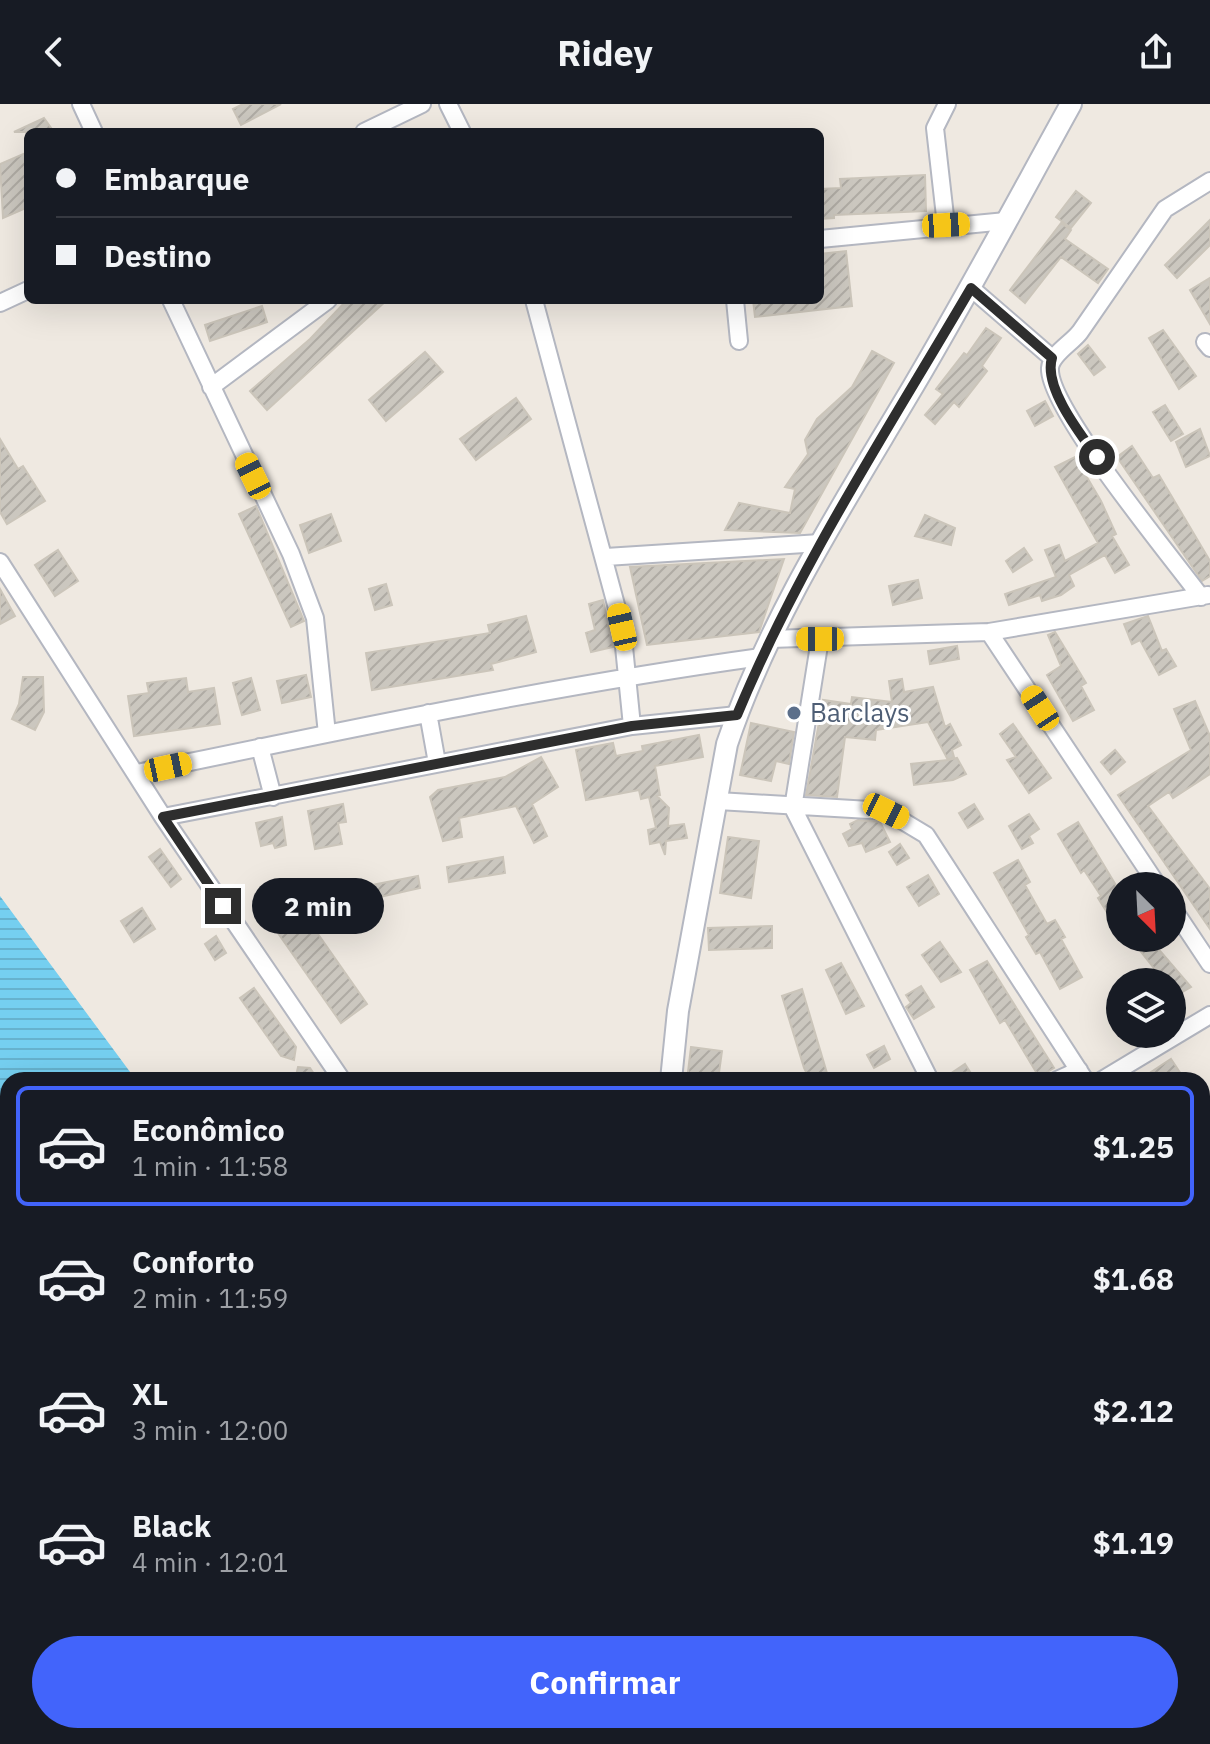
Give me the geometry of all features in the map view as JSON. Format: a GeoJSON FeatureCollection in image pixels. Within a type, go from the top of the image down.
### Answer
{"type":"FeatureCollection","features":[{"type":"Feature","properties":{"kind":"street"},"geometry":{"type":"LineString","coordinates":[[81,104],[92,128]]}},
{"type":"Feature","properties":{"kind":"street"},"geometry":{"type":"LineString","coordinates":[[372,128],[422,104]]}},
{"type":"Feature","properties":{"kind":"street"},"geometry":{"type":"LineString","coordinates":[[448,104],[460,128]]}},
{"type":"Feature","properties":{"kind":"street"},"geometry":{"type":"LineString","coordinates":[[946,225],[935,128],[947,104]]}},
{"type":"Feature","properties":{"kind":"street"},"geometry":{"type":"LineString","coordinates":[[672,1072],[678,1011],[727,744],[737,715],[765,648],[820,543],[971,288],[1071,104]]}},
{"type":"Feature","properties":{"kind":"street"},"geometry":{"type":"LineString","coordinates":[[137,773],[765,648],[820,639],[989,632],[1206,596],[1080,434],[1050,376],[1052,358],[1071,345],[1165,209],[1210,181]]}},
{"type":"Feature","properties":{"kind":"street"},"geometry":{"type":"LineString","coordinates":[[824,239],[1006,221]]}},
{"type":"Feature","properties":{"kind":"street"},"geometry":{"type":"LineString","coordinates":[[971,288],[1052,358]]}},
{"type":"Feature","properties":{"kind":"street"},"geometry":{"type":"LineString","coordinates":[[0,303],[24,292]]}},
{"type":"Feature","properties":{"kind":"street"},"geometry":{"type":"LineString","coordinates":[[173,304],[291,554],[315,618],[327,734]]}},
{"type":"Feature","properties":{"kind":"street"},"geometry":{"type":"LineString","coordinates":[[211,387],[323,304]]}},
{"type":"Feature","properties":{"kind":"street"},"geometry":{"type":"LineString","coordinates":[[535,304],[606,557],[622,627],[632,726]]}},
{"type":"Feature","properties":{"kind":"street"},"geometry":{"type":"LineString","coordinates":[[735,304],[739,341]]}},
{"type":"Feature","properties":{"kind":"street"},"geometry":{"type":"LineString","coordinates":[[606,557],[820,543]]}},
{"type":"Feature","properties":{"kind":"street"},"geometry":{"type":"LineString","coordinates":[[0,562],[163,817],[337,1072]]}},
{"type":"Feature","properties":{"kind":"street"},"geometry":{"type":"LineString","coordinates":[[989,632],[1149,872]]}},
{"type":"Feature","properties":{"kind":"street"},"geometry":{"type":"LineString","coordinates":[[820,639],[793,808],[926,1072]]}},
{"type":"Feature","properties":{"kind":"street"},"geometry":{"type":"LineString","coordinates":[[428,713],[437,763]]}},
{"type":"Feature","properties":{"kind":"street"},"geometry":{"type":"LineString","coordinates":[[163,817],[632,726],[737,715]]}},
{"type":"Feature","properties":{"kind":"street"},"geometry":{"type":"LineString","coordinates":[[260,747],[273,797]]}},
{"type":"Feature","properties":{"kind":"street"},"geometry":{"type":"LineString","coordinates":[[718,801],[793,808],[886,811],[926,835],[1080,1072]]}},
{"type":"Feature","properties":{"kind":"street"},"geometry":{"type":"LineString","coordinates":[[1186,928],[1210,964]]}},
{"type":"Feature","properties":{"kind":"street"},"geometry":{"type":"LineString","coordinates":[[1115,1072],[1210,1015]]}},
{"type":"Feature","properties":{"kind":"water"},"geometry":{"type":"Polygon","coordinates":[[[0,896],[130,1072],[0,1072],[0,896]]]}},
{"type":"Feature","properties":{"kind":"building"},"geometry":{"type":"Polygon","coordinates":[[[243,104],[281,104],[241,125],[233,109],[243,104]]]}},
{"type":"Feature","properties":{"kind":"building"},"geometry":{"type":"Polygon","coordinates":[[[44,118],[51,128],[24,128],[24,132],[14,132],[44,118]]]}},
{"type":"Feature","properties":{"kind":"building"},"geometry":{"type":"Polygon","coordinates":[[[24,154],[24,209],[3,218],[0,164],[24,154]]]}},
{"type":"Feature","properties":{"kind":"building"},"geometry":{"type":"Polygon","coordinates":[[[925,175],[926,211],[834,215],[834,218],[824,219],[824,189],[841,188],[840,179],[925,175]]]}},
{"type":"Feature","properties":{"kind":"building"},"geometry":{"type":"Polygon","coordinates":[[[1076,191],[1091,203],[1071,228],[1056,217],[1076,191]]]}},
{"type":"Feature","properties":{"kind":"building"},"geometry":{"type":"Polygon","coordinates":[[[1210,220],[1210,245],[1177,278],[1165,265],[1210,220]]]}},
{"type":"Feature","properties":{"kind":"building"},"geometry":{"type":"Polygon","coordinates":[[[1061,223],[1071,230],[1065,239],[1108,269],[1098,283],[1061,257],[1025,303],[1010,290],[1061,223]]]}},
{"type":"Feature","properties":{"kind":"building"},"geometry":{"type":"Polygon","coordinates":[[[846,251],[852,306],[755,317],[753,304],[824,304],[824,254],[846,251]]]}},
{"type":"Feature","properties":{"kind":"building"},"geometry":{"type":"Polygon","coordinates":[[[1210,278],[1210,324],[1190,290],[1210,278]]]}},
{"type":"Feature","properties":{"kind":"building"},"geometry":{"type":"Polygon","coordinates":[[[343,304],[383,304],[267,410],[250,391],[310,339],[343,304]]]}},
{"type":"Feature","properties":{"kind":"building"},"geometry":{"type":"Polygon","coordinates":[[[262,306],[267,322],[210,341],[205,325],[262,306]]]}},
{"type":"Feature","properties":{"kind":"building"},"geometry":{"type":"Polygon","coordinates":[[[986,328],[1001,338],[982,366],[987,371],[959,407],[954,402],[935,424],[925,415],[943,394],[936,389],[964,353],[967,355],[986,328]]]}},
{"type":"Feature","properties":{"kind":"building"},"geometry":{"type":"Polygon","coordinates":[[[1163,330],[1196,376],[1179,389],[1149,338],[1163,330]]]}},
{"type":"Feature","properties":{"kind":"building"},"geometry":{"type":"Polygon","coordinates":[[[1088,345],[1105,367],[1094,375],[1078,354],[1088,345]]]}},
{"type":"Feature","properties":{"kind":"building"},"geometry":{"type":"Polygon","coordinates":[[[872,351],[894,363],[800,533],[725,530],[739,503],[790,513],[795,489],[785,487],[808,454],[805,440],[817,419],[852,387],[872,351]]]}},
{"type":"Feature","properties":{"kind":"building"},"geometry":{"type":"Polygon","coordinates":[[[425,352],[443,372],[386,421],[369,400],[425,352]]]}},
{"type":"Feature","properties":{"kind":"building"},"geometry":{"type":"Polygon","coordinates":[[[516,398],[531,419],[476,460],[460,439],[516,398]]]}},
{"type":"Feature","properties":{"kind":"building"},"geometry":{"type":"Polygon","coordinates":[[[1045,401],[1053,416],[1035,426],[1027,411],[1045,401]]]}},
{"type":"Feature","properties":{"kind":"building"},"geometry":{"type":"Polygon","coordinates":[[[1165,405],[1183,434],[1171,441],[1153,412],[1165,405]]]}},
{"type":"Feature","properties":{"kind":"building"},"geometry":{"type":"Polygon","coordinates":[[[1200,429],[1210,456],[1186,467],[1176,442],[1200,429]]]}},
{"type":"Feature","properties":{"kind":"building"},"geometry":{"type":"Polygon","coordinates":[[[0,439],[18,469],[23,466],[45,501],[7,524],[0,512],[0,439]]]}},
{"type":"Feature","properties":{"kind":"building"},"geometry":{"type":"Polygon","coordinates":[[[1132,446],[1153,478],[1159,475],[1210,561],[1210,576],[1202,581],[1117,457],[1132,446]]]}},
{"type":"Feature","properties":{"kind":"building"},"geometry":{"type":"Polygon","coordinates":[[[1075,457],[1101,501],[1116,534],[1112,536],[1129,565],[1115,573],[1105,555],[1069,575],[1074,586],[1061,595],[1042,601],[1040,595],[1009,605],[1005,594],[1056,577],[1045,550],[1059,545],[1065,561],[1098,543],[1055,467],[1075,457]]]}},
{"type":"Feature","properties":{"kind":"building"},"geometry":{"type":"Polygon","coordinates":[[[256,506],[304,621],[291,627],[239,514],[256,506]]]}},
{"type":"Feature","properties":{"kind":"building"},"geometry":{"type":"Polygon","coordinates":[[[331,514],[341,541],[309,553],[300,525],[331,514]]]}},
{"type":"Feature","properties":{"kind":"building"},"geometry":{"type":"Polygon","coordinates":[[[925,515],[955,528],[951,545],[915,536],[925,515]]]}},
{"type":"Feature","properties":{"kind":"building"},"geometry":{"type":"Polygon","coordinates":[[[1024,548],[1032,560],[1013,572],[1006,561],[1024,548]]]}},
{"type":"Feature","properties":{"kind":"building"},"geometry":{"type":"Polygon","coordinates":[[[58,550],[78,581],[55,596],[35,565],[58,550]]]}},
{"type":"Feature","properties":{"kind":"building"},"geometry":{"type":"Polygon","coordinates":[[[784,559],[759,632],[647,645],[630,567],[784,559]]]}},
{"type":"Feature","properties":{"kind":"building"},"geometry":{"type":"Polygon","coordinates":[[[918,580],[922,598],[893,605],[889,586],[918,580]]]}},
{"type":"Feature","properties":{"kind":"building"},"geometry":{"type":"Polygon","coordinates":[[[386,584],[392,605],[375,610],[369,589],[386,584]]]}},
{"type":"Feature","properties":{"kind":"building"},"geometry":{"type":"Polygon","coordinates":[[[0,589],[15,616],[0,624],[0,589]]]}},
{"type":"Feature","properties":{"kind":"building"},"geometry":{"type":"Polygon","coordinates":[[[603,600],[613,647],[591,652],[586,633],[595,630],[589,604],[603,600]]]}},
{"type":"Feature","properties":{"kind":"building"},"geometry":{"type":"Polygon","coordinates":[[[526,616],[536,652],[491,664],[493,670],[372,690],[366,653],[490,633],[488,625],[526,616]]]}},
{"type":"Feature","properties":{"kind":"building"},"geometry":{"type":"Polygon","coordinates":[[[1148,616],[1162,651],[1166,649],[1176,666],[1159,675],[1140,640],[1132,644],[1124,624],[1148,616]]]}},
{"type":"Feature","properties":{"kind":"building"},"geometry":{"type":"Polygon","coordinates":[[[1055,632],[1086,683],[1081,686],[1094,710],[1073,721],[1047,675],[1061,666],[1048,635],[1055,632]]]}},
{"type":"Feature","properties":{"kind":"building"},"geometry":{"type":"Polygon","coordinates":[[[957,646],[959,659],[930,664],[928,651],[957,646]]]}},
{"type":"Feature","properties":{"kind":"building"},"geometry":{"type":"Polygon","coordinates":[[[306,675],[311,697],[282,703],[277,681],[306,675]]]}},
{"type":"Feature","properties":{"kind":"building"},"geometry":{"type":"Polygon","coordinates":[[[23,677],[43,677],[44,712],[35,730],[12,719],[19,704],[23,677]]]}},
{"type":"Feature","properties":{"kind":"building"},"geometry":{"type":"Polygon","coordinates":[[[186,678],[188,692],[214,688],[220,724],[134,736],[128,696],[149,693],[147,683],[186,678]]]}},
{"type":"Feature","properties":{"kind":"building"},"geometry":{"type":"Polygon","coordinates":[[[251,678],[260,710],[242,715],[233,683],[251,678]]]}},
{"type":"Feature","properties":{"kind":"building"},"geometry":{"type":"Polygon","coordinates":[[[902,679],[904,692],[933,687],[945,727],[950,724],[961,745],[952,750],[954,757],[948,760],[928,722],[876,730],[875,740],[845,737],[837,797],[806,795],[823,700],[851,704],[852,697],[892,702],[889,681],[902,679]]]}},
{"type":"Feature","properties":{"kind":"building"},"geometry":{"type":"Polygon","coordinates":[[[1195,701],[1210,736],[1210,774],[1173,798],[1169,792],[1148,806],[1210,889],[1210,929],[1186,894],[1186,872],[1171,872],[1118,795],[1191,750],[1174,709],[1195,701]]]}},
{"type":"Feature","properties":{"kind":"building"},"geometry":{"type":"Polygon","coordinates":[[[751,723],[794,732],[789,764],[776,761],[771,781],[740,775],[751,723]]]}},
{"type":"Feature","properties":{"kind":"building"},"geometry":{"type":"Polygon","coordinates":[[[1013,724],[1051,778],[1029,793],[1007,760],[1016,757],[1000,734],[1013,724]]]}},
{"type":"Feature","properties":{"kind":"building"},"geometry":{"type":"Polygon","coordinates":[[[699,735],[703,757],[655,766],[660,795],[657,796],[669,808],[668,826],[684,824],[687,838],[666,841],[665,855],[660,842],[650,844],[648,830],[656,828],[649,797],[641,799],[639,790],[586,800],[576,750],[613,743],[616,756],[643,751],[642,746],[699,735]]]}},
{"type":"Feature","properties":{"kind":"building"},"geometry":{"type":"Polygon","coordinates":[[[1115,750],[1125,762],[1111,774],[1101,762],[1115,750]]]}},
{"type":"Feature","properties":{"kind":"building"},"geometry":{"type":"Polygon","coordinates":[[[541,757],[558,787],[532,804],[547,836],[534,843],[516,806],[459,818],[462,837],[443,841],[430,797],[438,790],[505,777],[541,757]]]}},
{"type":"Feature","properties":{"kind":"building"},"geometry":{"type":"Polygon","coordinates":[[[957,758],[966,774],[953,780],[914,785],[911,764],[957,758]]]}},
{"type":"Feature","properties":{"kind":"building"},"geometry":{"type":"Polygon","coordinates":[[[343,804],[346,822],[338,823],[342,844],[315,849],[308,811],[343,804]]]}},
{"type":"Feature","properties":{"kind":"building"},"geometry":{"type":"Polygon","coordinates":[[[974,804],[983,819],[968,828],[959,813],[974,804]]]}},
{"type":"Feature","properties":{"kind":"building"},"geometry":{"type":"Polygon","coordinates":[[[1029,814],[1039,829],[1029,836],[1033,843],[1022,849],[1009,826],[1029,814]]]}},
{"type":"Feature","properties":{"kind":"building"},"geometry":{"type":"Polygon","coordinates":[[[282,817],[286,845],[275,848],[273,843],[261,846],[256,823],[282,817]]]}},
{"type":"Feature","properties":{"kind":"building"},"geometry":{"type":"Polygon","coordinates":[[[858,820],[880,822],[890,842],[866,852],[862,843],[849,846],[843,834],[852,829],[850,824],[858,820]]]}},
{"type":"Feature","properties":{"kind":"building"},"geometry":{"type":"Polygon","coordinates":[[[1078,822],[1108,872],[1106,911],[1098,898],[1101,896],[1084,870],[1081,873],[1058,834],[1078,822]]]}},
{"type":"Feature","properties":{"kind":"building"},"geometry":{"type":"Polygon","coordinates":[[[728,837],[759,841],[751,898],[720,893],[728,837]]]}},
{"type":"Feature","properties":{"kind":"building"},"geometry":{"type":"Polygon","coordinates":[[[900,844],[909,858],[897,865],[889,852],[900,844]]]}},
{"type":"Feature","properties":{"kind":"building"},"geometry":{"type":"Polygon","coordinates":[[[160,849],[181,879],[171,887],[149,857],[160,849]]]}},
{"type":"Feature","properties":{"kind":"building"},"geometry":{"type":"Polygon","coordinates":[[[503,857],[505,873],[449,882],[447,867],[503,857]]]}},
{"type":"Feature","properties":{"kind":"building"},"geometry":{"type":"Polygon","coordinates":[[[1018,860],[1030,882],[1025,885],[1047,924],[1055,920],[1065,937],[1061,939],[1082,977],[1060,989],[1040,952],[1036,954],[1026,937],[1029,935],[994,873],[1018,860]]]}},
{"type":"Feature","properties":{"kind":"building"},"geometry":{"type":"Polygon","coordinates":[[[928,875],[939,894],[919,906],[907,887],[928,875]]]}},
{"type":"Feature","properties":{"kind":"building"},"geometry":{"type":"Polygon","coordinates":[[[418,876],[420,888],[304,914],[367,1004],[341,1023],[273,926],[310,900],[309,893],[321,891],[321,895],[418,876]]]}},
{"type":"Feature","properties":{"kind":"building"},"geometry":{"type":"Polygon","coordinates":[[[142,908],[155,929],[134,942],[121,921],[142,908]]]}},
{"type":"Feature","properties":{"kind":"building"},"geometry":{"type":"Polygon","coordinates":[[[772,926],[772,948],[709,950],[708,928],[772,926]]]}},
{"type":"Feature","properties":{"kind":"building"},"geometry":{"type":"Polygon","coordinates":[[[216,936],[226,953],[215,960],[205,944],[216,936]]]}},
{"type":"Feature","properties":{"kind":"building"},"geometry":{"type":"Polygon","coordinates":[[[940,942],[961,972],[941,982],[922,955],[940,942]]]}},
{"type":"Feature","properties":{"kind":"building"},"geometry":{"type":"Polygon","coordinates":[[[1141,952],[1161,952],[1175,968],[1154,968],[1141,952]]]}},
{"type":"Feature","properties":{"kind":"building"},"geometry":{"type":"Polygon","coordinates":[[[987,961],[1054,1068],[1047,1072],[1036,1072],[1005,1020],[1000,1023],[970,970],[987,961]]]}},
{"type":"Feature","properties":{"kind":"building"},"geometry":{"type":"Polygon","coordinates":[[[841,963],[864,1006],[846,1014],[826,970],[841,963]]]}},
{"type":"Feature","properties":{"kind":"building"},"geometry":{"type":"Polygon","coordinates":[[[921,986],[934,1007],[914,1019],[906,1007],[911,1003],[906,995],[921,986]]]}},
{"type":"Feature","properties":{"kind":"building"},"geometry":{"type":"Polygon","coordinates":[[[254,988],[296,1047],[294,1060],[281,1056],[240,998],[254,988]]]}},
{"type":"Feature","properties":{"kind":"building"},"geometry":{"type":"Polygon","coordinates":[[[802,989],[827,1072],[806,1072],[782,996],[802,989]]]}},
{"type":"Feature","properties":{"kind":"building"},"geometry":{"type":"Polygon","coordinates":[[[884,1046],[890,1059],[874,1068],[867,1055],[884,1046]]]}},
{"type":"Feature","properties":{"kind":"building"},"geometry":{"type":"Polygon","coordinates":[[[691,1047],[722,1051],[719,1072],[688,1072],[691,1047]]]}},
{"type":"Feature","properties":{"kind":"building"},"geometry":{"type":"Polygon","coordinates":[[[1171,1059],[1180,1072],[1151,1072],[1171,1059]]]}},
{"type":"Feature","properties":{"kind":"building"},"geometry":{"type":"Polygon","coordinates":[[[965,1064],[970,1072],[953,1072],[965,1064]]]}},
{"type":"Feature","properties":{"kind":"building"},"geometry":{"type":"Polygon","coordinates":[[[298,1067],[310,1068],[313,1072],[297,1072],[298,1067]]]}},
{"type":"Feature","properties":{"kind":"place","name":"Barclays"},"geometry":{"type":"Point","coordinates":[794,713]}},
{"type":"Feature","properties":{"kind":"route"},"geometry":{"type":"LineString","coordinates":[[223,906],[163,817],[632,726],[737,715],[761,657],[810,562],[971,288],[1052,358],[1050,376],[1080,434],[1097,457]]}}]}
